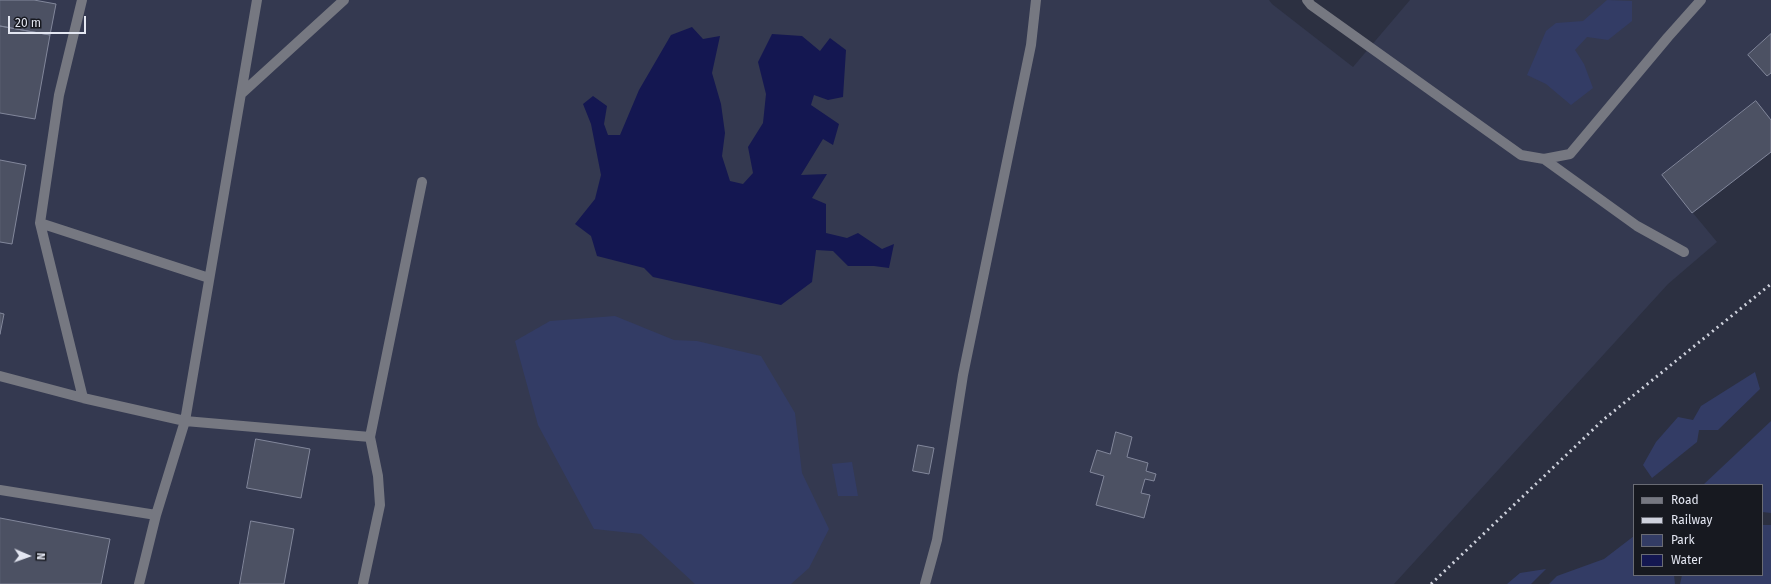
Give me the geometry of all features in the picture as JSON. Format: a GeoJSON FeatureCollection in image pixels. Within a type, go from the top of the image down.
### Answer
{"type":"FeatureCollection","features":[{"type":"Feature","properties":{"kind":"lane"},"geometry":{"type":"LineString","coordinates":[[82,0],[59,95],[40,223],[83,398]]}},
{"type":"Feature","properties":{"kind":"lane"},"geometry":{"type":"LineString","coordinates":[[139,584],[156,515],[185,421],[257,0]]}},
{"type":"Feature","properties":{"kind":"lane"},"geometry":{"type":"LineString","coordinates":[[241,94],[344,0]]}},
{"type":"Feature","properties":{"kind":"lane"},"geometry":{"type":"LineString","coordinates":[[925,584],[937,540],[964,375],[1031,45],[1036,0]]}},
{"type":"Feature","properties":{"kind":"lane"},"geometry":{"type":"LineString","coordinates":[[1307,0],[1317,9],[1521,155],[1544,159],[1570,154],[1701,0]]}},
{"type":"Feature","properties":{"kind":"lane"},"geometry":{"type":"LineString","coordinates":[[1544,159],[1637,226],[1684,252]]}},
{"type":"Feature","properties":{"kind":"lane"},"geometry":{"type":"LineString","coordinates":[[363,584],[380,505],[378,476],[370,437],[422,182]]}},
{"type":"Feature","properties":{"kind":"lane"},"geometry":{"type":"LineString","coordinates":[[40,223],[209,278]]}},
{"type":"Feature","properties":{"kind":"lane"},"geometry":{"type":"LineString","coordinates":[[0,376],[83,398],[185,421],[370,437]]}},
{"type":"Feature","properties":{"kind":"lane"},"geometry":{"type":"LineString","coordinates":[[0,490],[156,515]]}},
{"type":"Feature","properties":{"kind":"shaded area"},"geometry":{"type":"Polygon","coordinates":[[[0,0],[1269,0],[1272,4],[1353,67],[1410,0],[1771,0],[1771,152],[1693,213],[1717,242],[1668,284],[1394,584],[0,584],[0,0]]]}},
{"type":"Feature","properties":{"kind":"green space"},"geometry":{"type":"Polygon","coordinates":[[[1607,0],[1632,1],[1632,21],[1608,40],[1587,37],[1575,50],[1584,64],[1593,88],[1571,105],[1546,84],[1527,75],[1546,31],[1556,23],[1583,21],[1607,0]]]}},
{"type":"Feature","properties":{"kind":"green space"},"geometry":{"type":"Polygon","coordinates":[[[615,316],[674,340],[697,341],[761,356],[795,413],[802,473],[829,529],[809,568],[791,584],[695,584],[641,534],[594,529],[538,425],[515,341],[550,321],[615,316]]]}},
{"type":"Feature","properties":{"kind":"green space"},"geometry":{"type":"Polygon","coordinates":[[[1755,372],[1760,389],[1718,430],[1699,430],[1697,442],[1652,478],[1643,465],[1656,442],[1678,417],[1693,420],[1701,406],[1755,372]]]}},
{"type":"Feature","properties":{"kind":"green space"},"geometry":{"type":"Polygon","coordinates":[[[1771,421],[1771,513],[1763,512],[1763,484],[1704,484],[1771,421]]]}},
{"type":"Feature","properties":{"kind":"green space"},"geometry":{"type":"Polygon","coordinates":[[[852,462],[858,496],[838,496],[832,464],[852,462]]]}},
{"type":"Feature","properties":{"kind":"green space"},"geometry":{"type":"Polygon","coordinates":[[[1763,525],[1771,525],[1771,584],[1680,584],[1682,576],[1763,576],[1763,525]]]}},
{"type":"Feature","properties":{"kind":"green space"},"geometry":{"type":"Polygon","coordinates":[[[1633,537],[1633,576],[1674,576],[1675,584],[1549,584],[1557,576],[1604,559],[1633,537]]]}},
{"type":"Feature","properties":{"kind":"green space"},"geometry":{"type":"Polygon","coordinates":[[[1546,569],[1531,584],[1507,584],[1520,573],[1546,569]]]}},
{"type":"Feature","properties":{"kind":"water"},"geometry":{"type":"Polygon","coordinates":[[[692,27],[703,39],[720,36],[712,73],[721,104],[725,133],[722,156],[730,181],[743,184],[753,173],[748,147],[763,123],[766,94],[758,62],[772,34],[802,36],[820,51],[830,38],[846,50],[843,97],[828,100],[814,95],[811,105],[839,124],[833,145],[823,139],[801,175],[827,174],[812,198],[826,204],[826,233],[847,238],[858,233],[882,249],[894,244],[889,268],[874,266],[848,266],[833,251],[816,250],[812,282],[781,305],[653,277],[644,268],[597,256],[591,236],[575,224],[595,199],[601,175],[591,124],[583,104],[593,96],[607,106],[604,124],[608,135],[620,135],[639,90],[671,35],[692,27]]]}},
{"type":"Feature","properties":{"kind":"building"},"geometry":{"type":"Polygon","coordinates":[[[0,0],[34,0],[56,4],[50,35],[0,26],[0,0]]]}},
{"type":"Feature","properties":{"kind":"building"},"geometry":{"type":"Polygon","coordinates":[[[0,26],[50,35],[35,119],[0,113],[0,26]]]}},
{"type":"Feature","properties":{"kind":"building"},"geometry":{"type":"Polygon","coordinates":[[[1771,34],[1771,73],[1767,76],[1748,55],[1771,34]]]}},
{"type":"Feature","properties":{"kind":"building"},"geometry":{"type":"Polygon","coordinates":[[[1756,101],[1771,120],[1771,152],[1692,213],[1662,175],[1756,101]]]}},
{"type":"Feature","properties":{"kind":"building"},"geometry":{"type":"Polygon","coordinates":[[[0,160],[26,165],[12,244],[0,242],[0,160]]]}},
{"type":"Feature","properties":{"kind":"building"},"geometry":{"type":"Polygon","coordinates":[[[0,313],[4,314],[0,334],[0,313]]]}},
{"type":"Feature","properties":{"kind":"building"},"geometry":{"type":"Polygon","coordinates":[[[1116,432],[1132,437],[1127,457],[1148,463],[1146,471],[1156,474],[1154,481],[1145,479],[1141,493],[1150,495],[1144,518],[1096,505],[1104,476],[1090,472],[1097,450],[1110,454],[1116,432]]]}},
{"type":"Feature","properties":{"kind":"building"},"geometry":{"type":"Polygon","coordinates":[[[256,439],[310,449],[301,498],[247,488],[256,439]]]}},
{"type":"Feature","properties":{"kind":"building"},"geometry":{"type":"Polygon","coordinates":[[[918,445],[934,448],[929,474],[913,471],[918,445]]]}},
{"type":"Feature","properties":{"kind":"building"},"geometry":{"type":"Polygon","coordinates":[[[0,518],[110,539],[101,584],[0,584],[0,518]]]}},
{"type":"Feature","properties":{"kind":"building"},"geometry":{"type":"Polygon","coordinates":[[[251,521],[294,529],[284,584],[240,584],[251,521]]]}},
{"type":"Feature","properties":{"kind":"railway"},"geometry":{"type":"LineString","coordinates":[[1431,584],[1603,420],[1771,284]]}}]}
